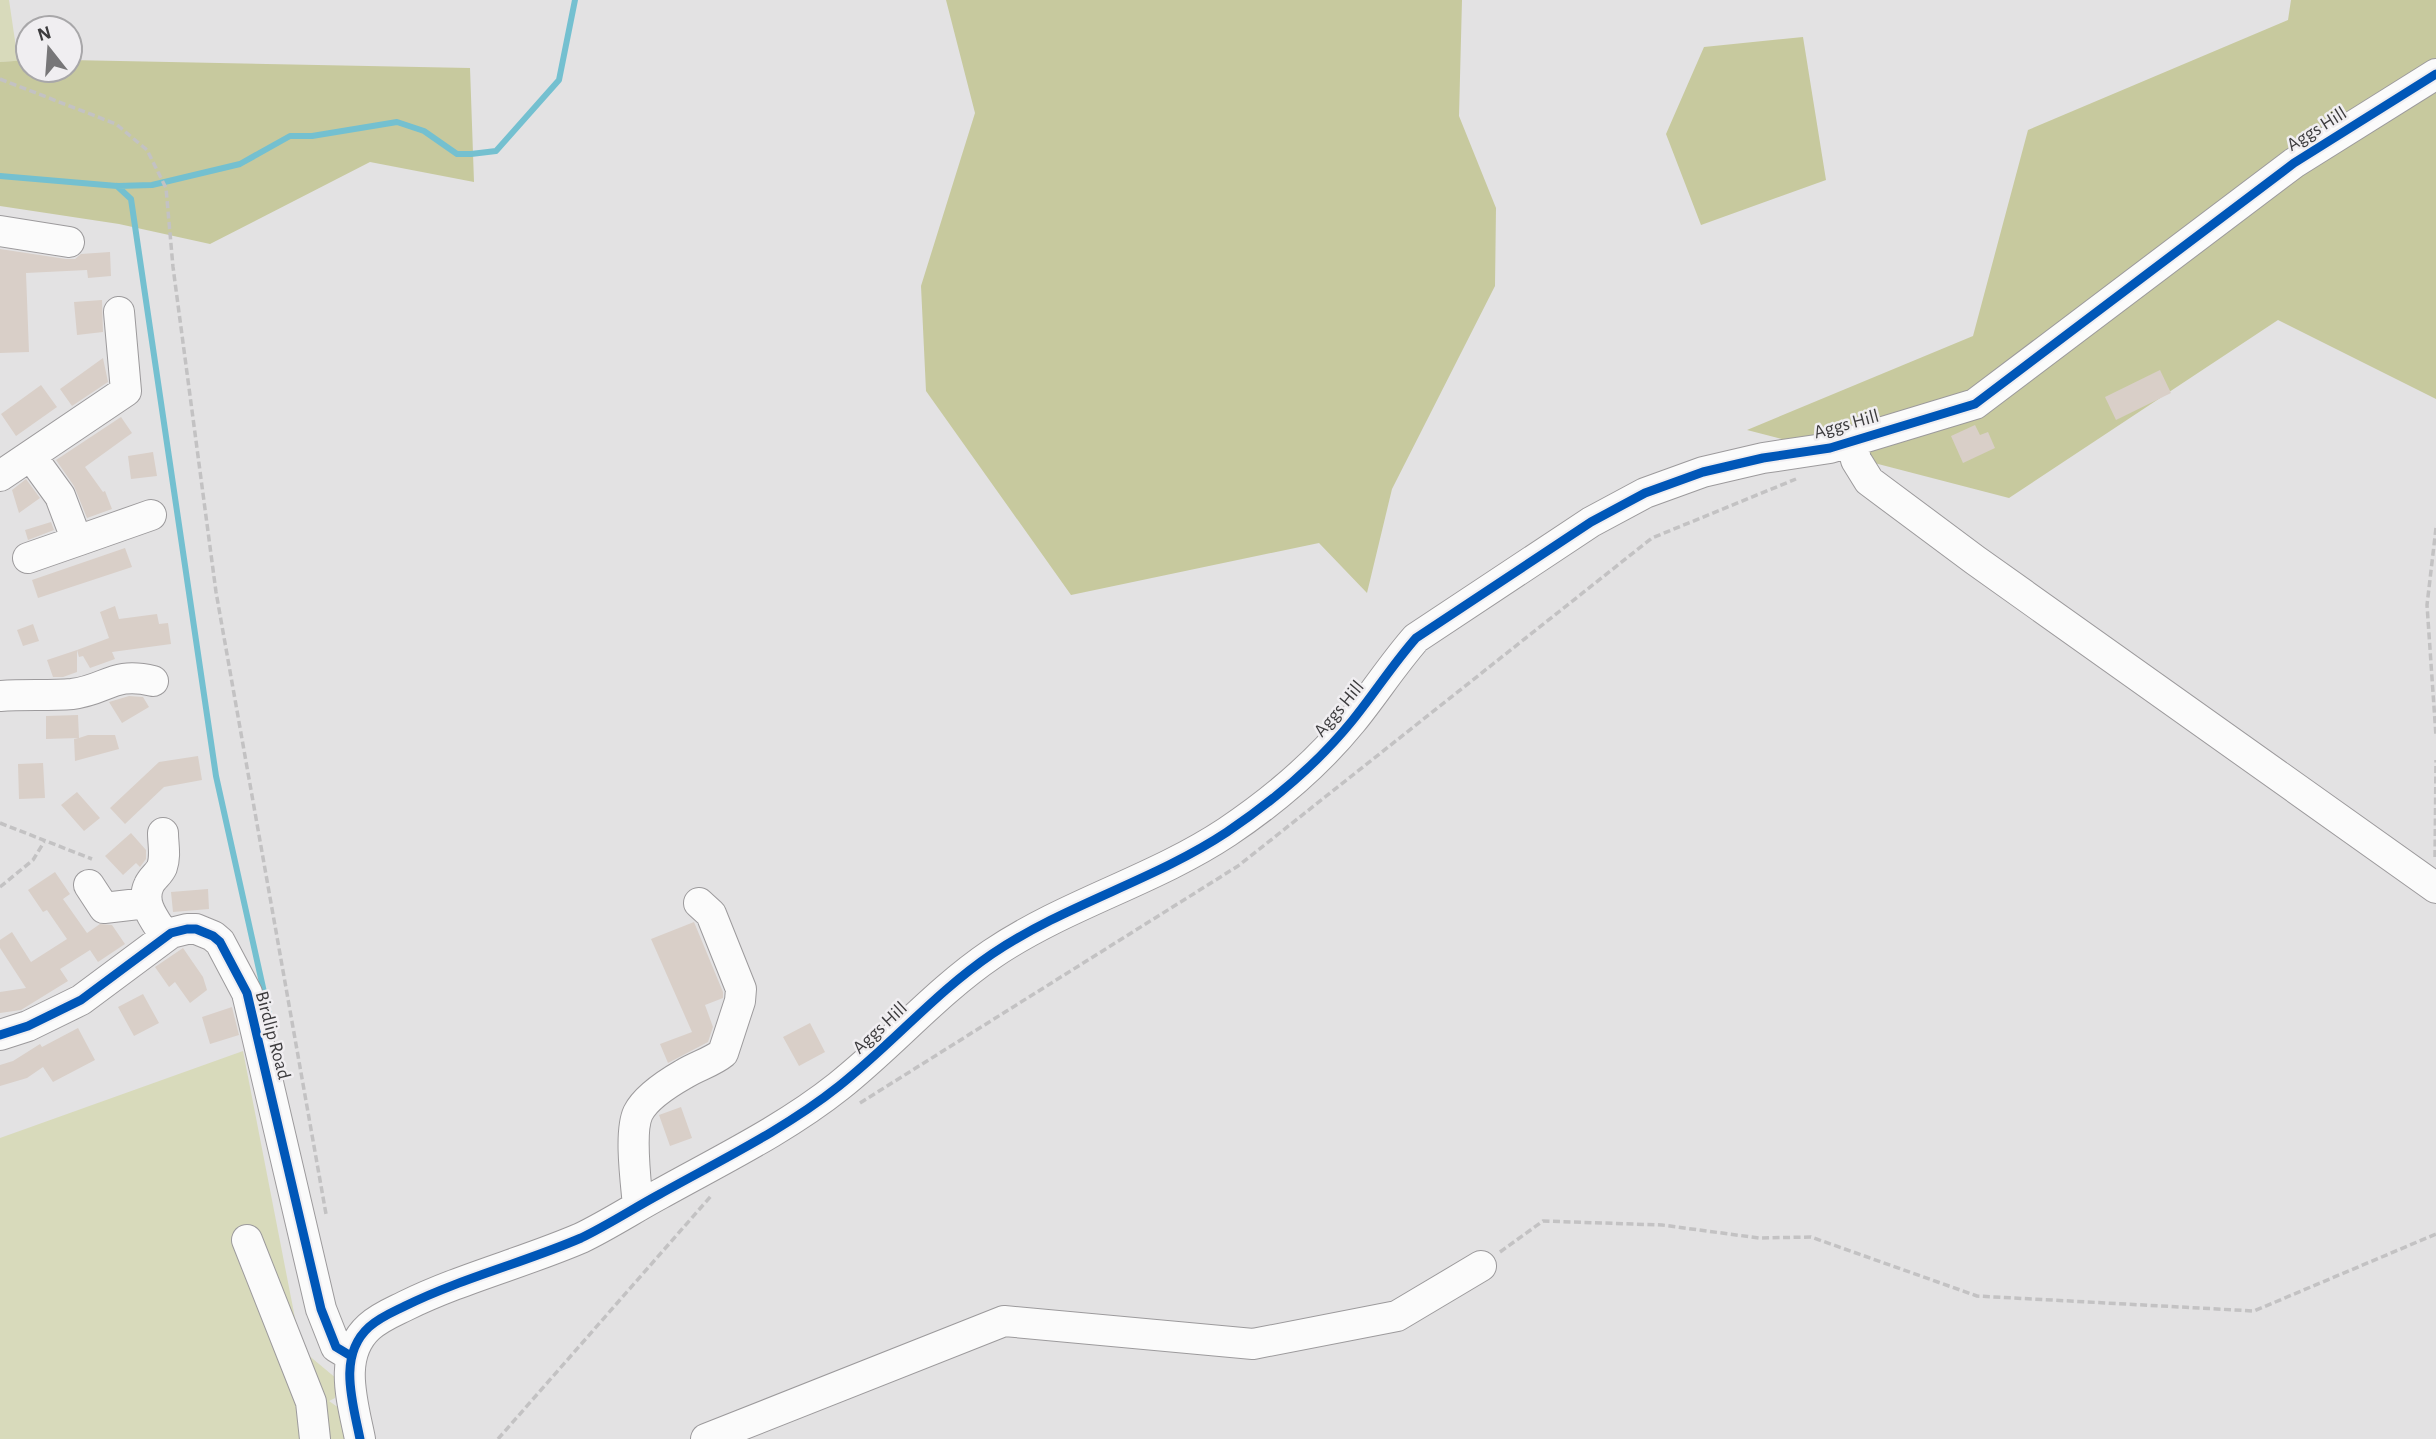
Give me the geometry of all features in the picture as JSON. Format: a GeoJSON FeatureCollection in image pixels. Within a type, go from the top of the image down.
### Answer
{"type":"FeatureCollection","features":[{"type":"Feature","properties":{"kind":"street","name":"Aggs Hill"},"geometry":{"type":"LineString","coordinates":[[344,1351],[379,1319],[466,1279],[582,1237],[804,1111],[869,1062],[958,979],[1020,936],[1083,902],[1154,873],[1191,854],[1260,809],[1292,783],[1340,734],[1416,638],[1591,522],[1645,493],[1703,472],[1763,458],[1830,448],[1975,404],[2294,163],[2436,74]]}},
{"type":"Feature","properties":{"kind":"street"},"geometry":{"type":"LineString","coordinates":[[0,231],[69,242]]}},
{"type":"Feature","properties":{"kind":"street"},"geometry":{"type":"LineString","coordinates":[[0,476],[126,391],[119,312]]}},
{"type":"Feature","properties":{"kind":"street"},"geometry":{"type":"LineString","coordinates":[[1852,441],[1856,460],[1869,481],[1975,560],[2436,888]]}},
{"type":"Feature","properties":{"kind":"street"},"geometry":{"type":"LineString","coordinates":[[31,456],[60,496],[77,541]]}},
{"type":"Feature","properties":{"kind":"street"},"geometry":{"type":"LineString","coordinates":[[28,558],[151,515]]}},
{"type":"Feature","properties":{"kind":"street"},"geometry":{"type":"LineString","coordinates":[[0,696],[73,694],[92,690],[115,679],[134,676],[153,681]]}},
{"type":"Feature","properties":{"kind":"street"},"geometry":{"type":"LineString","coordinates":[[0,1035],[46,1019],[81,1000],[165,936],[147,903],[150,882],[164,859],[163,833]]}},
{"type":"Feature","properties":{"kind":"street"},"geometry":{"type":"LineString","coordinates":[[93,874],[104,908],[147,903]]}},
{"type":"Feature","properties":{"kind":"street"},"geometry":{"type":"LineString","coordinates":[[638,1206],[634,1145],[639,1110],[685,1073],[723,1053],[740,1001],[741,989],[711,914],[699,903]]}},
{"type":"Feature","properties":{"kind":"street","name":"Birdlip Road"},"geometry":{"type":"LineString","coordinates":[[165,936],[187,929],[213,936],[220,942],[247,993],[321,1309],[344,1351]]}},
{"type":"Feature","properties":{"kind":"street"},"geometry":{"type":"LineString","coordinates":[[247,1240],[312,1402],[315,1439]]}},
{"type":"Feature","properties":{"kind":"street"},"geometry":{"type":"LineString","coordinates":[[706,1439],[1004,1321],[1253,1344],[1397,1316],[1481,1266]]}},
{"type":"Feature","properties":{"kind":"street"},"geometry":{"type":"LineString","coordinates":[[344,1351],[357,1426]]}},
{"type":"Feature","properties":{"kind":"street"},"geometry":{"type":"LineString","coordinates":[[302,1377],[357,1426]]}},
{"type":"Feature","properties":{"kind":"path"},"geometry":{"type":"LineString","coordinates":[[0,79],[116,124],[147,150],[166,188],[173,267],[216,592],[327,1222]]}},
{"type":"Feature","properties":{"kind":"path"},"geometry":{"type":"LineString","coordinates":[[850,1109],[1238,866],[1652,538],[1802,477]]}},
{"type":"Feature","properties":{"kind":"path"},"geometry":{"type":"LineString","coordinates":[[2436,528],[2427,605],[2436,736]]}},
{"type":"Feature","properties":{"kind":"path"},"geometry":{"type":"LineString","coordinates":[[2436,760],[2436,888]]}},
{"type":"Feature","properties":{"kind":"path"},"geometry":{"type":"LineString","coordinates":[[0,823],[82,854],[93,874]]}},
{"type":"Feature","properties":{"kind":"path"},"geometry":{"type":"LineString","coordinates":[[0,887],[33,860],[45,841]]}},
{"type":"Feature","properties":{"kind":"path"},"geometry":{"type":"LineString","coordinates":[[498,1439],[708,1198],[720,1190]]}},
{"type":"Feature","properties":{"kind":"path"},"geometry":{"type":"LineString","coordinates":[[1481,1266],[1543,1221],[1662,1225],[1759,1238],[1811,1237],[1977,1296],[2254,1311],[2436,1234]]}},
{"type":"Feature","properties":{"kind":"green space"},"geometry":{"type":"Polygon","coordinates":[[[0,0],[9,0],[14,34],[14,61],[0,62],[0,0]]]}},
{"type":"Feature","properties":{"kind":"green space"},"geometry":{"type":"Polygon","coordinates":[[[946,0],[1462,0],[1459,116],[1496,208],[1495,286],[1392,489],[1367,593],[1319,543],[1071,595],[926,391],[921,286],[975,113],[946,0]]]}},
{"type":"Feature","properties":{"kind":"green space"},"geometry":{"type":"Polygon","coordinates":[[[2291,0],[2436,0],[2436,399],[2278,320],[2009,498],[1747,430],[1973,336],[2028,130],[2288,20],[2291,0]]]}},
{"type":"Feature","properties":{"kind":"green space"},"geometry":{"type":"Polygon","coordinates":[[[1803,37],[1826,180],[1701,225],[1666,134],[1704,47],[1803,37]]]}},
{"type":"Feature","properties":{"kind":"green space"},"geometry":{"type":"Polygon","coordinates":[[[84,60],[470,68],[474,182],[370,162],[210,244],[119,224],[0,206],[0,62],[14,61],[14,84],[84,84],[84,60]]]}},
{"type":"Feature","properties":{"kind":"green space"},"geometry":{"type":"Polygon","coordinates":[[[243,1051],[301,1349],[337,1379],[335,1398],[329,1401],[346,1413],[347,1439],[0,1439],[0,1138],[243,1051]]]}},
{"type":"Feature","properties":{"kind":"building"},"geometry":{"type":"Polygon","coordinates":[[[0,249],[66,259],[75,259],[81,254],[110,252],[111,276],[88,278],[87,270],[26,273],[29,352],[0,353],[0,249]]]}},
{"type":"Feature","properties":{"kind":"building"},"geometry":{"type":"Polygon","coordinates":[[[102,300],[103,332],[77,335],[74,302],[102,300]]]}},
{"type":"Feature","properties":{"kind":"building"},"geometry":{"type":"Polygon","coordinates":[[[103,358],[108,382],[72,406],[60,389],[103,358]]]}},
{"type":"Feature","properties":{"kind":"building"},"geometry":{"type":"Polygon","coordinates":[[[2160,370],[2171,393],[2116,420],[2105,397],[2160,370]]]}},
{"type":"Feature","properties":{"kind":"building"},"geometry":{"type":"Polygon","coordinates":[[[41,385],[57,407],[16,436],[1,414],[41,385]]]}},
{"type":"Feature","properties":{"kind":"building"},"geometry":{"type":"Polygon","coordinates":[[[121,417],[132,433],[85,467],[103,492],[105,491],[112,509],[87,518],[74,486],[56,460],[121,417]]]}},
{"type":"Feature","properties":{"kind":"building"},"geometry":{"type":"Polygon","coordinates":[[[1975,425],[1980,435],[1988,432],[1995,448],[1963,463],[1951,436],[1975,425]]]}},
{"type":"Feature","properties":{"kind":"building"},"geometry":{"type":"Polygon","coordinates":[[[153,452],[157,476],[131,479],[128,456],[153,452]]]}},
{"type":"Feature","properties":{"kind":"building"},"geometry":{"type":"Polygon","coordinates":[[[26,479],[40,498],[19,513],[12,490],[26,479]]]}},
{"type":"Feature","properties":{"kind":"building"},"geometry":{"type":"Polygon","coordinates":[[[51,522],[54,530],[28,540],[25,530],[51,522]]]}},
{"type":"Feature","properties":{"kind":"building"},"geometry":{"type":"Polygon","coordinates":[[[125,548],[132,567],[38,598],[32,580],[125,548]]]}},
{"type":"Feature","properties":{"kind":"building"},"geometry":{"type":"Polygon","coordinates":[[[115,606],[119,619],[157,614],[159,624],[168,623],[171,644],[112,652],[115,659],[90,668],[83,656],[79,657],[77,650],[109,638],[100,612],[115,606]]]}},
{"type":"Feature","properties":{"kind":"building"},"geometry":{"type":"Polygon","coordinates":[[[33,624],[39,641],[23,646],[17,630],[33,624]]]}},
{"type":"Feature","properties":{"kind":"building"},"geometry":{"type":"Polygon","coordinates":[[[77,650],[77,672],[53,677],[47,660],[77,650]]]}},
{"type":"Feature","properties":{"kind":"building"},"geometry":{"type":"Polygon","coordinates":[[[129,696],[143,697],[149,707],[122,723],[109,702],[129,696]]]}},
{"type":"Feature","properties":{"kind":"building"},"geometry":{"type":"Polygon","coordinates":[[[78,715],[79,738],[88,735],[115,735],[119,749],[75,761],[74,739],[78,738],[46,739],[46,716],[78,715]]]}},
{"type":"Feature","properties":{"kind":"building"},"geometry":{"type":"Polygon","coordinates":[[[198,756],[202,780],[164,787],[125,824],[110,808],[159,762],[198,756]]]}},
{"type":"Feature","properties":{"kind":"building"},"geometry":{"type":"Polygon","coordinates":[[[43,763],[45,798],[19,799],[18,764],[43,763]]]}},
{"type":"Feature","properties":{"kind":"building"},"geometry":{"type":"Polygon","coordinates":[[[77,792],[100,818],[84,831],[61,805],[77,792]]]}},
{"type":"Feature","properties":{"kind":"building"},"geometry":{"type":"Polygon","coordinates":[[[131,833],[146,850],[146,859],[140,867],[136,863],[123,875],[105,856],[131,833]]]}},
{"type":"Feature","properties":{"kind":"building"},"geometry":{"type":"Polygon","coordinates":[[[55,872],[70,894],[63,899],[87,933],[100,924],[112,925],[125,944],[98,962],[90,950],[60,969],[68,981],[21,1010],[0,1013],[0,992],[26,988],[0,948],[0,940],[12,932],[31,962],[67,939],[47,910],[43,912],[28,890],[55,872]]]}},
{"type":"Feature","properties":{"kind":"building"},"geometry":{"type":"Polygon","coordinates":[[[208,889],[209,909],[173,912],[171,892],[208,889]]]}},
{"type":"Feature","properties":{"kind":"building"},"geometry":{"type":"Polygon","coordinates":[[[694,922],[723,992],[723,998],[705,1005],[713,1027],[708,1042],[668,1063],[660,1044],[692,1032],[651,939],[694,922]]]}},
{"type":"Feature","properties":{"kind":"building"},"geometry":{"type":"Polygon","coordinates":[[[183,948],[203,977],[207,990],[190,1003],[175,982],[169,987],[155,967],[183,948]]]}},
{"type":"Feature","properties":{"kind":"building"},"geometry":{"type":"Polygon","coordinates":[[[143,994],[159,1023],[134,1036],[118,1007],[143,994]]]}},
{"type":"Feature","properties":{"kind":"building"},"geometry":{"type":"Polygon","coordinates":[[[232,1007],[239,1035],[210,1044],[202,1017],[232,1007]]]}},
{"type":"Feature","properties":{"kind":"building"},"geometry":{"type":"Polygon","coordinates":[[[810,1023],[825,1052],[799,1066],[783,1037],[810,1023]]]}},
{"type":"Feature","properties":{"kind":"building"},"geometry":{"type":"Polygon","coordinates":[[[78,1028],[95,1060],[53,1082],[43,1067],[27,1078],[0,1086],[0,1065],[78,1028]]]}},
{"type":"Feature","properties":{"kind":"building"},"geometry":{"type":"Polygon","coordinates":[[[681,1107],[692,1138],[670,1146],[659,1115],[681,1107]]]}},
{"type":"Feature","properties":{"kind":"waterway"},"geometry":{"type":"LineString","coordinates":[[0,176],[117,186],[152,185],[240,164],[290,136],[312,136],[397,122],[424,131],[457,154],[496,151],[559,80],[575,0]]}},
{"type":"Feature","properties":{"kind":"waterway"},"geometry":{"type":"LineString","coordinates":[[117,186],[131,199],[216,776],[270,1019]]}},
{"type":"Feature","properties":{"kind":"cycle path"},"geometry":{"type":"LineString","coordinates":[[360,1439],[351,1395],[350,1366],[359,1339],[373,1323],[448,1287],[581,1238],[797,1116],[839,1086],[952,985],[992,954],[1020,936],[1199,849],[1261,808],[1294,781],[1338,737],[1416,638],[1591,522],[1645,493],[1703,472],[1763,458],[1830,448],[1975,404],[2294,163],[2436,74]]}},
{"type":"Feature","properties":{"kind":"cycle path"},"geometry":{"type":"LineString","coordinates":[[0,1035],[28,1026],[81,1000],[171,933],[196,929],[220,942],[247,993],[321,1309],[336,1347],[351,1356]]}}]}
